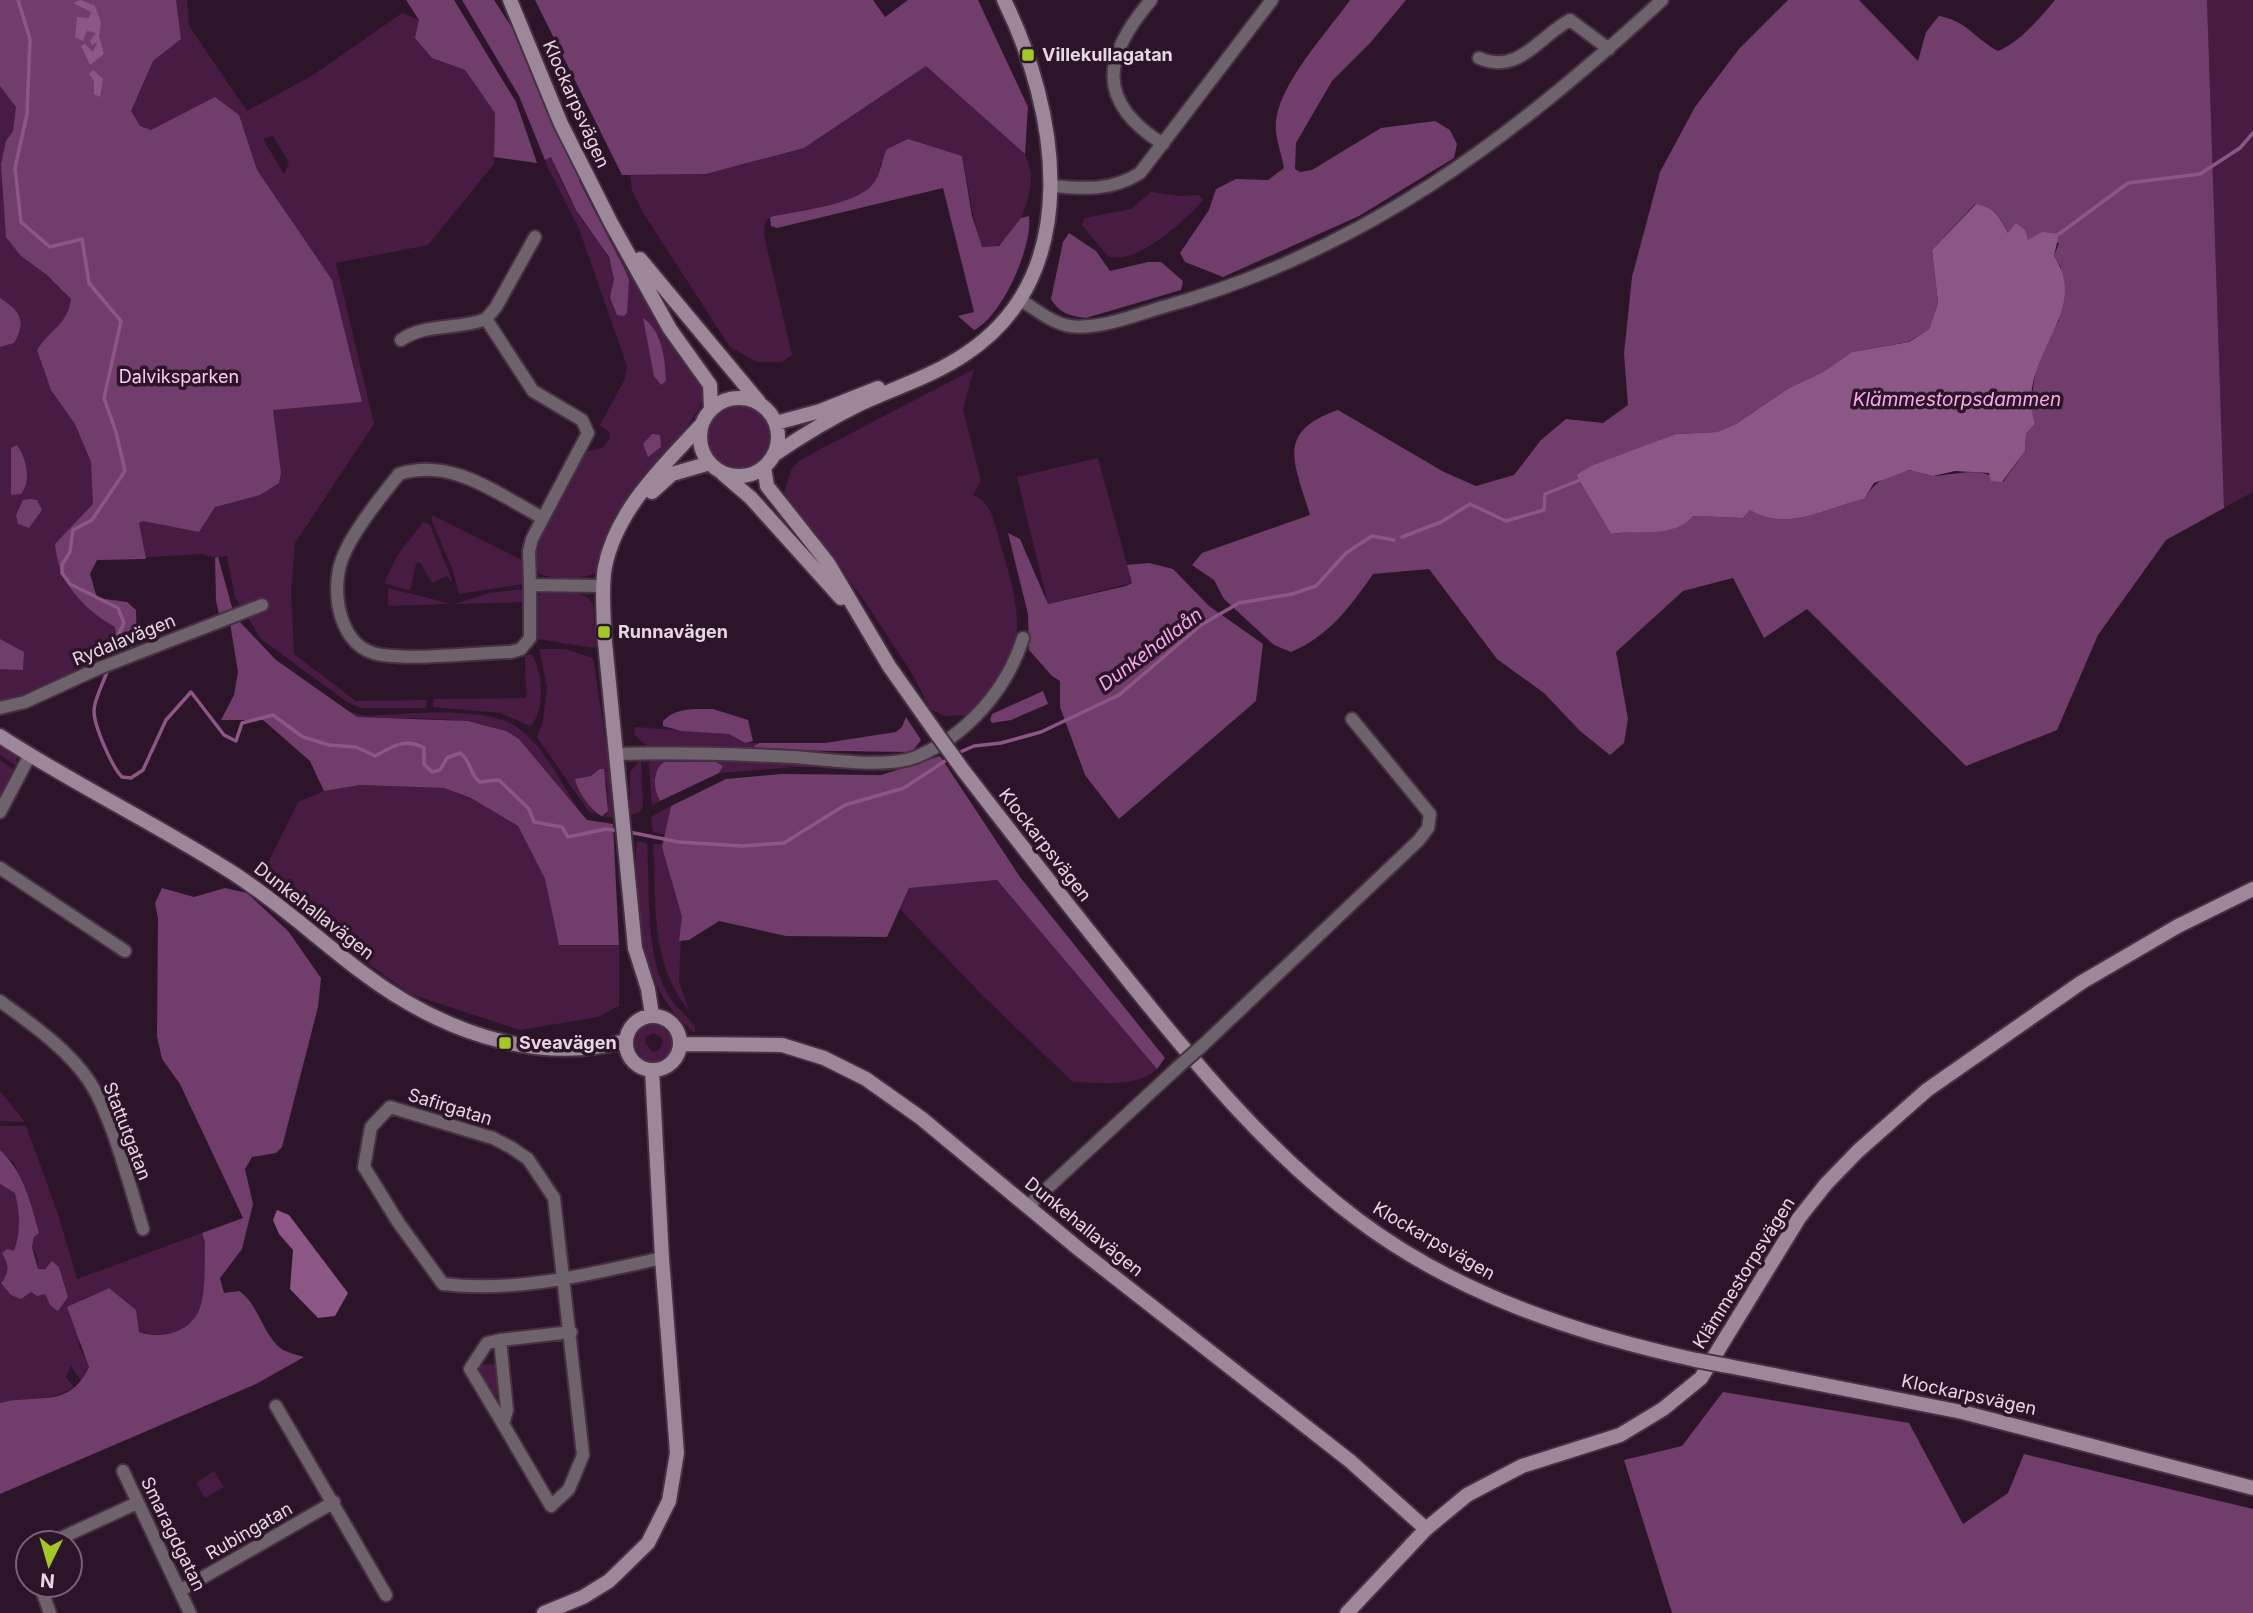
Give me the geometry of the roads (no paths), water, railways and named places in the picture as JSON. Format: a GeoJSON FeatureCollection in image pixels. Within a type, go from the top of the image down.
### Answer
{"type":"FeatureCollection","features":[{"type":"Feature","properties":{"kind":"street","name":"Klockarpsvägen"},"geometry":{"type":"LineString","coordinates":[[510,0],[561,124],[611,222]]}},
{"type":"Feature","properties":{"kind":"street"},"geometry":{"type":"LineString","coordinates":[[605,568],[631,522],[654,489],[672,474],[714,466],[744,476],[764,467],[775,454],[812,429],[943,367],[992,335],[1018,299],[1040,255],[1052,186],[1046,118],[1038,83],[1004,0]]}},
{"type":"Feature","properties":{"kind":"street"},"geometry":{"type":"LineString","coordinates":[[1151,0],[1122,38],[1114,73],[1118,96],[1127,114],[1147,134],[1163,144]]}},
{"type":"Feature","properties":{"kind":"street"},"geometry":{"type":"LineString","coordinates":[[1052,186],[1092,189],[1115,186],[1140,173],[1182,114],[1272,0]]}},
{"type":"Feature","properties":{"kind":"street"},"geometry":{"type":"LineString","coordinates":[[1018,299],[1063,325],[1087,326],[1178,303],[1305,254],[1367,226],[1432,187],[1565,88],[1662,0]]}},
{"type":"Feature","properties":{"kind":"street"},"geometry":{"type":"LineString","coordinates":[[1479,58],[1489,62],[1512,62],[1570,20],[1609,49]]}},
{"type":"Feature","properties":{"kind":"street"},"geometry":{"type":"LineString","coordinates":[[611,222],[776,423],[778,439],[775,454]]}},
{"type":"Feature","properties":{"kind":"street"},"geometry":{"type":"LineString","coordinates":[[611,222],[670,329],[710,385],[711,409],[702,424],[650,482],[623,520],[605,568],[604,632],[635,948],[649,989],[652,1015]]}},
{"type":"Feature","properties":{"kind":"street"},"geometry":{"type":"LineString","coordinates":[[401,340],[414,331],[455,328],[486,319],[496,307],[535,237]]}},
{"type":"Feature","properties":{"kind":"street"},"geometry":{"type":"LineString","coordinates":[[486,319],[533,391],[586,426],[588,433],[543,518],[529,551],[530,638],[521,649],[510,652],[381,655],[360,645],[349,634],[340,615],[341,560],[399,474],[420,469],[450,471],[473,480],[543,518]]}},
{"type":"Feature","properties":{"kind":"street"},"geometry":{"type":"LineString","coordinates":[[776,423],[787,422],[855,395],[943,367]]}},
{"type":"Feature","properties":{"kind":"street"},"geometry":{"type":"LineString","coordinates":[[711,409],[735,398],[760,403]]}},
{"type":"Feature","properties":{"kind":"street"},"geometry":{"type":"LineString","coordinates":[[702,424],[701,445],[714,466],[751,498],[857,615]]}},
{"type":"Feature","properties":{"kind":"street"},"geometry":{"type":"LineString","coordinates":[[764,467],[767,486],[828,563],[857,615]]}},
{"type":"Feature","properties":{"kind":"street"},"geometry":{"type":"LineString","coordinates":[[530,585],[604,586]]}},
{"type":"Feature","properties":{"kind":"street","name":"Rydalavägen"},"geometry":{"type":"LineString","coordinates":[[0,708],[25,702],[108,664],[262,605]]}},
{"type":"Feature","properties":{"kind":"street","name":"Klockarpsvägen"},"geometry":{"type":"LineString","coordinates":[[857,615],[963,770],[1199,1067],[1260,1132],[1358,1220],[1432,1265],[1521,1309],[1627,1345],[1987,1418],[2253,1488]]}},
{"type":"Feature","properties":{"kind":"street"},"geometry":{"type":"LineString","coordinates":[[617,754],[774,756],[875,761],[914,758],[972,720],[991,700],[1016,661],[1023,638]]}},
{"type":"Feature","properties":{"kind":"street"},"geometry":{"type":"LineString","coordinates":[[1027,1207],[1203,1045],[1372,881],[1419,840],[1428,828],[1430,814],[1420,799],[1352,719]]}},
{"type":"Feature","properties":{"kind":"street","name":"Dunkehallavägen"},"geometry":{"type":"LineString","coordinates":[[0,736],[232,873],[289,911],[360,971],[408,1003],[468,1034],[540,1048],[590,1049],[626,1041]]}},
{"type":"Feature","properties":{"kind":"street"},"geometry":{"type":"LineString","coordinates":[[0,812],[30,755]]}},
{"type":"Feature","properties":{"kind":"street"},"geometry":{"type":"LineString","coordinates":[[0,868],[125,951]]}},
{"type":"Feature","properties":{"kind":"street","name":"Klämmestorpsvägen"},"geometry":{"type":"LineString","coordinates":[[1347,1613],[1426,1529],[1491,1479],[1522,1466],[1620,1435],[1663,1409],[1701,1378],[1799,1217],[1826,1184],[1927,1090],[2082,982],[2178,926],[2253,889]]}},
{"type":"Feature","properties":{"kind":"street","name":"Stattutgatan"},"geometry":{"type":"LineString","coordinates":[[0,1001],[63,1053],[89,1080],[112,1134],[143,1229]]}},
{"type":"Feature","properties":{"kind":"street"},"geometry":{"type":"LineString","coordinates":[[652,1015],[673,1024],[681,1044],[673,1062],[652,1070],[635,1063],[626,1041],[633,1024],[652,1015]]}},
{"type":"Feature","properties":{"kind":"street","name":"Dunkehallavägen"},"geometry":{"type":"LineString","coordinates":[[681,1044],[782,1045],[824,1058],[866,1079],[921,1118],[1027,1207],[1350,1461],[1426,1529]]}},
{"type":"Feature","properties":{"kind":"street"},"geometry":{"type":"LineString","coordinates":[[544,1613],[583,1597],[609,1581],[648,1543],[669,1501],[677,1453],[662,1258],[652,1070]]}},
{"type":"Feature","properties":{"kind":"street","name":"Safirgatan"},"geometry":{"type":"LineString","coordinates":[[564,1280],[554,1198],[528,1159],[493,1138],[424,1117],[390,1107],[380,1115],[366,1142],[364,1167],[398,1223],[443,1284],[503,1286],[564,1280],[662,1258]]}},
{"type":"Feature","properties":{"kind":"street"},"geometry":{"type":"LineString","coordinates":[[564,1280],[571,1332],[583,1455],[569,1489],[551,1506],[470,1369],[487,1343],[571,1332]]}},
{"type":"Feature","properties":{"kind":"street"},"geometry":{"type":"LineString","coordinates":[[500,1340],[507,1410],[503,1424]]}},
{"type":"Feature","properties":{"kind":"street"},"geometry":{"type":"LineString","coordinates":[[276,1406],[386,1595]]}},
{"type":"Feature","properties":{"kind":"street","name":"Smaragdgatan"},"geometry":{"type":"LineString","coordinates":[[123,1471],[191,1613]]}},
{"type":"Feature","properties":{"kind":"street","name":"Rubingatan"},"geometry":{"type":"LineString","coordinates":[[181,1590],[334,1502]]}},
{"type":"Feature","properties":{"kind":"street"},"geometry":{"type":"LineString","coordinates":[[80,1529],[137,1503]]}},
{"type":"Feature","properties":{"kind":"water"},"geometry":{"type":"Polygon","coordinates":[[[81,0],[95,6],[101,23],[99,36],[104,54],[90,65],[81,46],[85,44],[93,52],[97,42],[92,45],[90,41],[96,33],[87,31],[83,41],[75,37],[77,17],[89,18],[91,12],[73,3],[81,0]]]}},
{"type":"Feature","properties":{"kind":"water"},"geometry":{"type":"Polygon","coordinates":[[[93,70],[103,79],[100,97],[94,94],[94,81],[89,74],[93,70]]]}},
{"type":"Feature","properties":{"kind":"water","name":"Klämmestorpsdammen"},"geometry":{"type":"Polygon","coordinates":[[[1976,204],[1996,214],[2008,233],[2016,223],[2025,230],[2028,240],[2042,232],[2059,234],[2054,256],[2063,277],[2064,297],[2059,317],[2034,378],[2031,400],[2035,424],[2026,434],[2025,451],[2002,482],[1991,481],[1989,473],[1955,471],[1933,476],[1909,470],[1874,483],[1864,499],[1807,516],[1778,519],[1750,510],[1743,518],[1693,516],[1676,528],[1611,534],[1576,475],[1591,466],[1676,434],[1717,432],[1736,424],[1789,388],[1823,372],[1852,352],[1909,342],[1929,329],[1938,303],[1932,250],[1976,204]]]}},
{"type":"Feature","properties":{"kind":"water"},"geometry":{"type":"Polygon","coordinates":[[[277,1210],[289,1215],[348,1293],[335,1316],[318,1318],[290,1289],[293,1250],[279,1234],[273,1220],[277,1210]]]}},
{"type":"Feature","properties":{"kind":"waterway","name":"Dunkehallaån"},"geometry":{"type":"LineString","coordinates":[[18,0],[30,39],[27,114],[15,168],[21,222],[50,247],[82,239],[89,283],[121,321],[104,398],[116,432],[125,471],[92,520],[73,530],[70,552],[62,565],[62,573],[70,584],[118,608],[124,623],[108,657]]}},
{"type":"Feature","properties":{"kind":"waterway","name":"Dunkehallaån"},"geometry":{"type":"LineString","coordinates":[[2059,234],[2128,183],[2200,174],[2240,148],[2253,133]]}},
{"type":"Feature","properties":{"kind":"waterway","name":"Dunkehallaån"},"geometry":{"type":"LineString","coordinates":[[1402,537],[1441,522],[1470,504],[1506,521],[1544,510],[1545,494],[1580,480]]}},
{"type":"Feature","properties":{"kind":"waterway","name":"Dunkehallaån"},"geometry":{"type":"LineString","coordinates":[[958,753],[974,746],[1001,743],[1041,732],[1119,695],[1201,625],[1239,603],[1292,594],[1316,586],[1346,553],[1372,536],[1394,540]]}},
{"type":"Feature","properties":{"kind":"waterway","name":"Dunkehallaån"},"geometry":{"type":"LineString","coordinates":[[108,669],[94,711],[100,736],[122,777],[131,778],[143,770],[166,720],[191,692],[224,735],[236,741],[242,723],[273,715],[303,737],[329,745],[356,747],[375,756],[399,744],[417,745],[424,748],[424,764],[432,772],[440,770],[447,758],[460,753],[467,760],[476,779],[480,782],[499,780],[529,809],[534,822],[562,827],[568,837],[606,829],[621,831]]}},
{"type":"Feature","properties":{"kind":"waterway","name":"Dunkehallaån"},"geometry":{"type":"LineString","coordinates":[[629,832],[679,842],[742,846],[784,843],[845,805],[904,788],[951,757]]}},
{"type":"Feature","properties":{"kind":"place","name":"Villekullagatan"},"geometry":{"type":"Point","coordinates":[1028,55]}},
{"type":"Feature","properties":{"kind":"place","name":"Runnavägen"},"geometry":{"type":"Point","coordinates":[604,632]}},
{"type":"Feature","properties":{"kind":"place","name":"Sveavägen"},"geometry":{"type":"Point","coordinates":[505,1043]}},
{"type":"Feature","properties":{"kind":"park label","name":"Dalviksparken"},"geometry":{"type":"Point","coordinates":[179,377]}}]}
